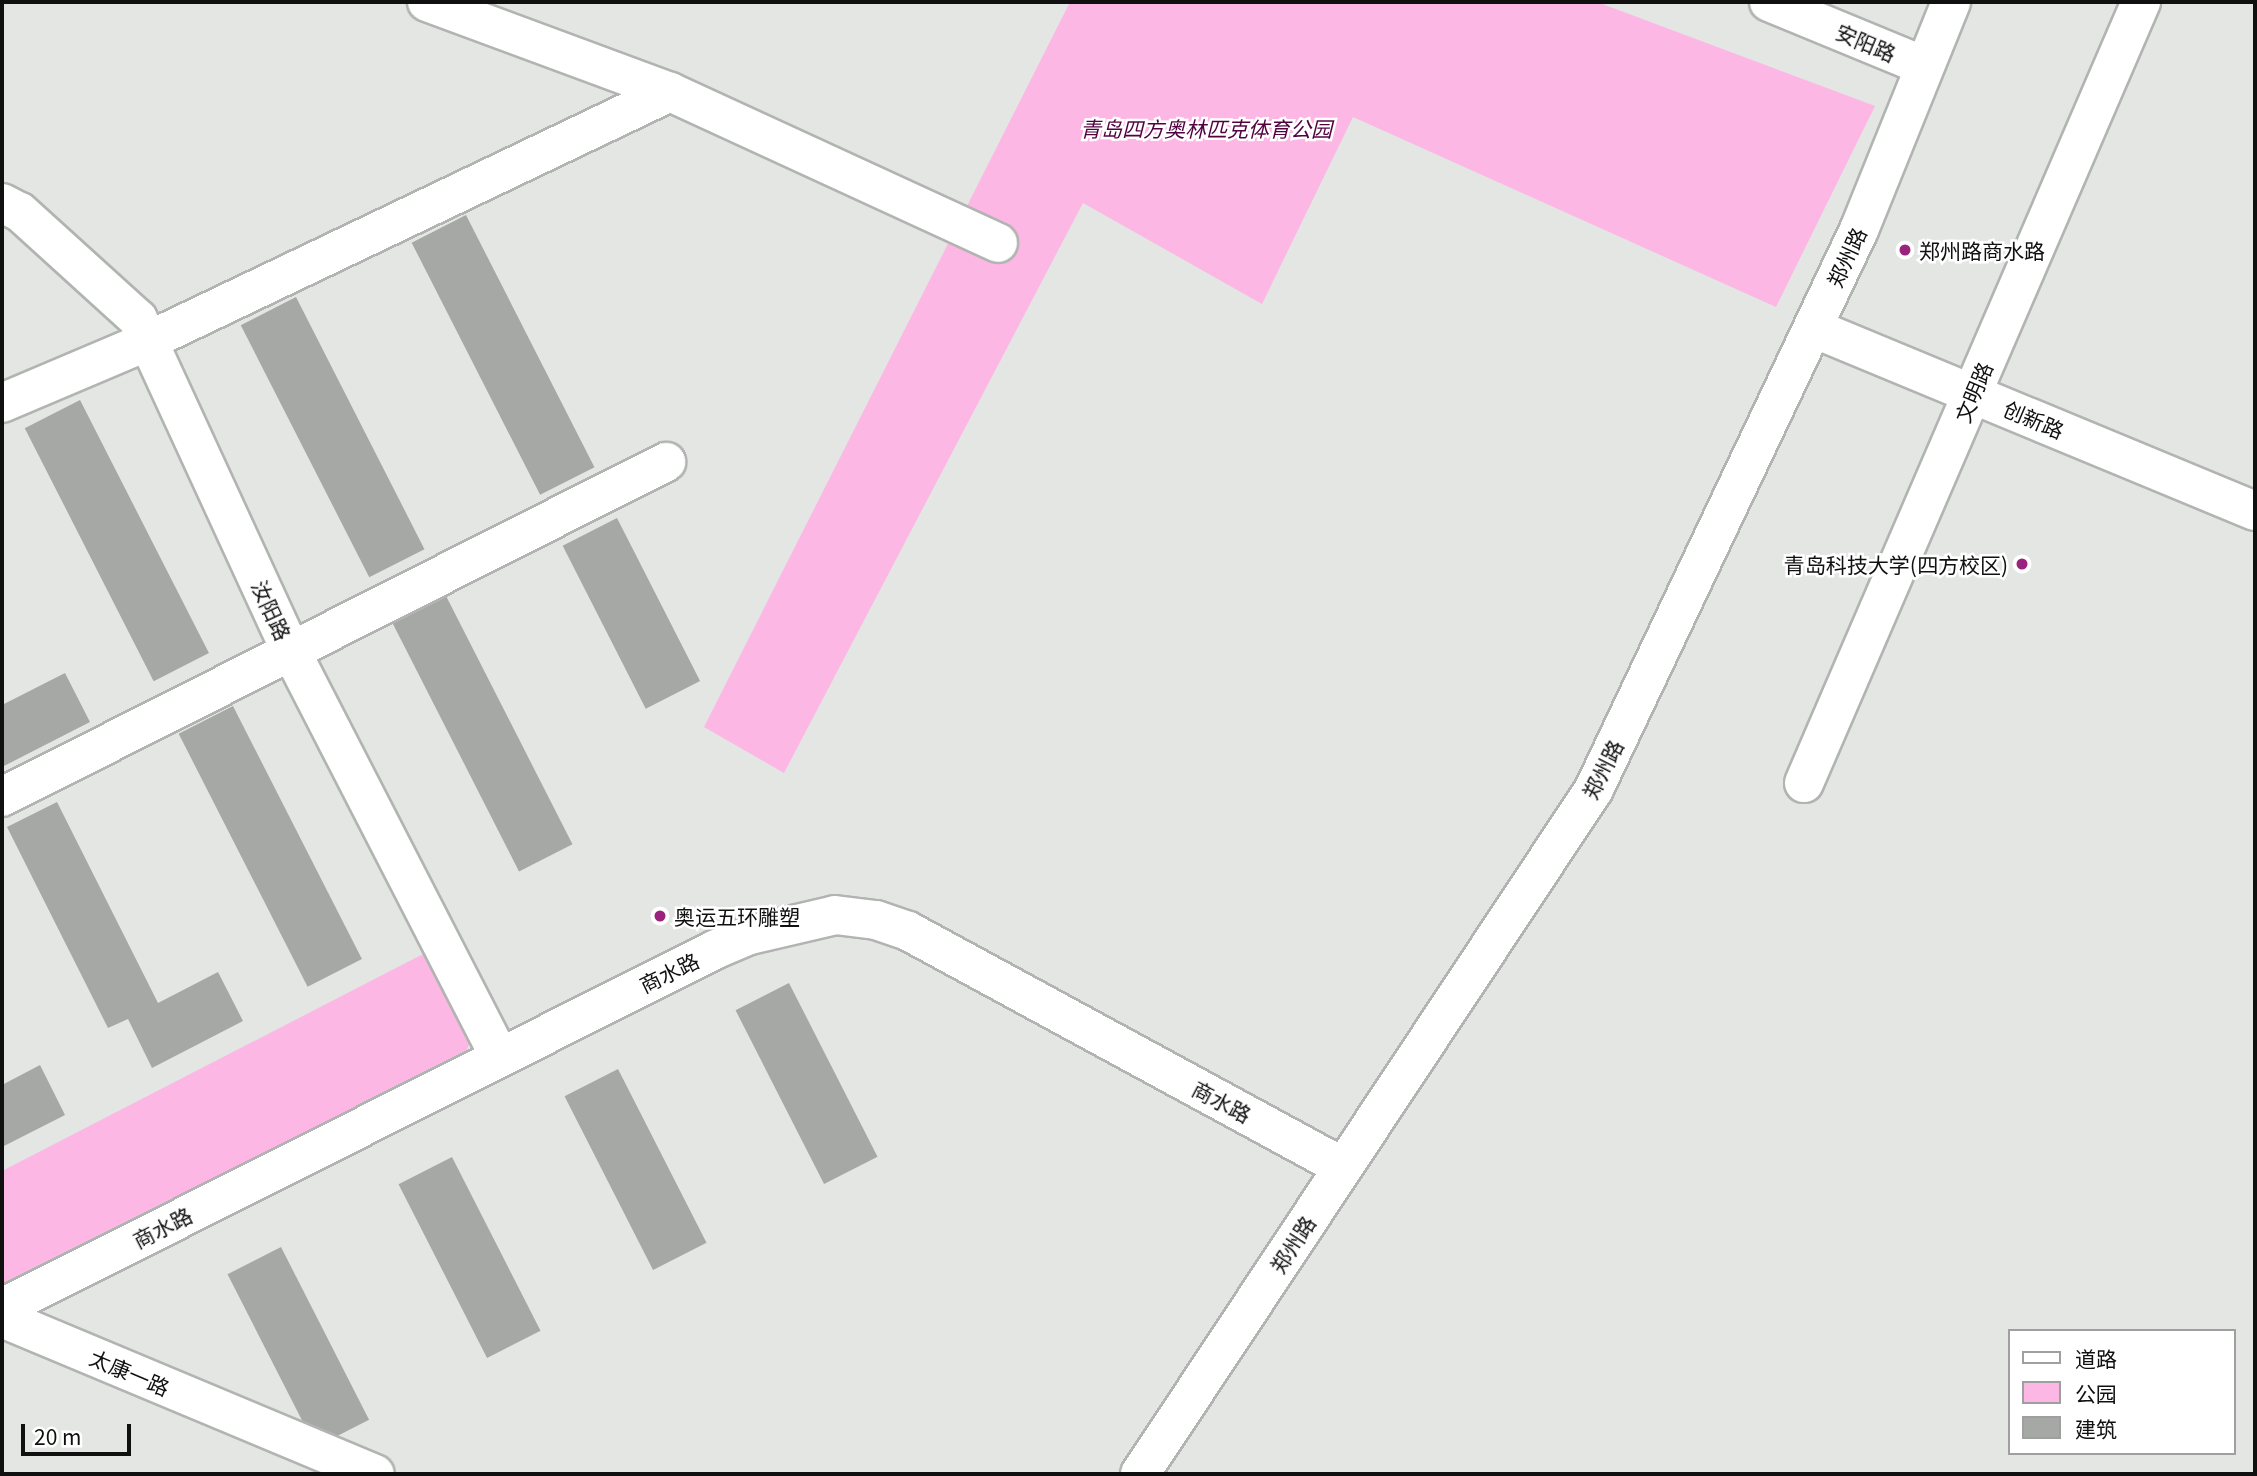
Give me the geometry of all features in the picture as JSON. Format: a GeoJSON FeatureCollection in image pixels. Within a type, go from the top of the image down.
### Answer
{"type":"FeatureCollection","features":[{"type":"Feature","properties":{"kind":"street"},"geometry":{"type":"LineString","coordinates":[[427,2],[670,92],[998,243]]}},
{"type":"Feature","properties":{"kind":"street","name":"安阳路"},"geometry":{"type":"LineString","coordinates":[[1769,2],[1924,66]]}},
{"type":"Feature","properties":{"kind":"street","name":"郑州路"},"geometry":{"type":"LineString","coordinates":[[1140,1474],[1594,789],[1859,230],[1951,2]]}},
{"type":"Feature","properties":{"kind":"street","name":"文明路"},"geometry":{"type":"LineString","coordinates":[[1804,783],[2141,2]]}},
{"type":"Feature","properties":{"kind":"street"},"geometry":{"type":"LineString","coordinates":[[2,403],[148,341],[670,92]]}},
{"type":"Feature","properties":{"kind":"street","name":"汝阳路"},"geometry":{"type":"LineString","coordinates":[[2,203],[20,212],[138,319],[291,651],[499,1056]]}},
{"type":"Feature","properties":{"kind":"street","name":"创新路"},"geometry":{"type":"LineString","coordinates":[[1813,327],[2255,511]]}},
{"type":"Feature","properties":{"kind":"street"},"geometry":{"type":"LineString","coordinates":[[2,797],[666,462]]}},
{"type":"Feature","properties":{"kind":"street","name":"商水路"},"geometry":{"type":"LineString","coordinates":[[2,1308],[499,1056],[750,935],[835,915],[858,917],[908,932],[1343,1167]]}},
{"type":"Feature","properties":{"kind":"street","name":"太康一路"},"geometry":{"type":"LineString","coordinates":[[2,1318],[375,1474]]}},
{"type":"Feature","properties":{"kind":"green space","name":"青岛四方奥林匹克体育公园"},"geometry":{"type":"Polygon","coordinates":[[[1070,2],[1597,2],[1875,106],[1776,307],[1353,117],[1262,304],[1083,203],[784,773],[704,727],[1070,2]]]}},
{"type":"Feature","properties":{"kind":"green space"},"geometry":{"type":"Polygon","coordinates":[[[427,952],[471,1039],[463,1061],[7,1289],[2,1279],[2,1171],[427,952]]]}},
{"type":"Feature","properties":{"kind":"building"},"geometry":{"type":"Polygon","coordinates":[[[466,215],[594,467],[540,495],[412,243],[466,215]]]}},
{"type":"Feature","properties":{"kind":"building"},"geometry":{"type":"Polygon","coordinates":[[[296,297],[424,549],[369,577],[241,325],[296,297]]]}},
{"type":"Feature","properties":{"kind":"building"},"geometry":{"type":"Polygon","coordinates":[[[80,400],[209,653],[154,681],[25,428],[80,400]]]}},
{"type":"Feature","properties":{"kind":"building"},"geometry":{"type":"Polygon","coordinates":[[[617,518],[700,681],[646,709],[563,546],[617,518]]]}},
{"type":"Feature","properties":{"kind":"building"},"geometry":{"type":"Polygon","coordinates":[[[444,592],[572,844],[519,871],[391,619],[444,592]]]}},
{"type":"Feature","properties":{"kind":"building"},"geometry":{"type":"Polygon","coordinates":[[[65,673],[90,722],[2,767],[2,700],[4,704],[65,673]]]}},
{"type":"Feature","properties":{"kind":"building"},"geometry":{"type":"Polygon","coordinates":[[[233,706],[362,959],[308,987],[179,734],[233,706]]]}},
{"type":"Feature","properties":{"kind":"building"},"geometry":{"type":"Polygon","coordinates":[[[57,802],[158,1003],[218,972],[243,1021],[152,1068],[128,1019],[108,1028],[7,827],[57,802]]]}},
{"type":"Feature","properties":{"kind":"building"},"geometry":{"type":"Polygon","coordinates":[[[789,983],[878,1157],[824,1184],[736,1010],[789,983]]]}},
{"type":"Feature","properties":{"kind":"building"},"geometry":{"type":"Polygon","coordinates":[[[40,1065],[65,1115],[2,1147],[2,1085],[40,1065]]]}},
{"type":"Feature","properties":{"kind":"building"},"geometry":{"type":"Polygon","coordinates":[[[618,1069],[707,1243],[653,1270],[565,1096],[618,1069]]]}},
{"type":"Feature","properties":{"kind":"building"},"geometry":{"type":"Polygon","coordinates":[[[452,1157],[541,1331],[487,1358],[399,1184],[452,1157]]]}},
{"type":"Feature","properties":{"kind":"building"},"geometry":{"type":"Polygon","coordinates":[[[281,1247],[369,1420],[316,1447],[228,1274],[281,1247]]]}},
{"type":"Feature","properties":{"kind":"place","name":"郑州路商水路"},"geometry":{"type":"Point","coordinates":[1905,250]}},
{"type":"Feature","properties":{"kind":"place","name":"青岛科技大学(四方校区)"},"geometry":{"type":"Point","coordinates":[2022,564]}},
{"type":"Feature","properties":{"kind":"place","name":"奥运五环雕塑"},"geometry":{"type":"Point","coordinates":[660,916]}}]}
